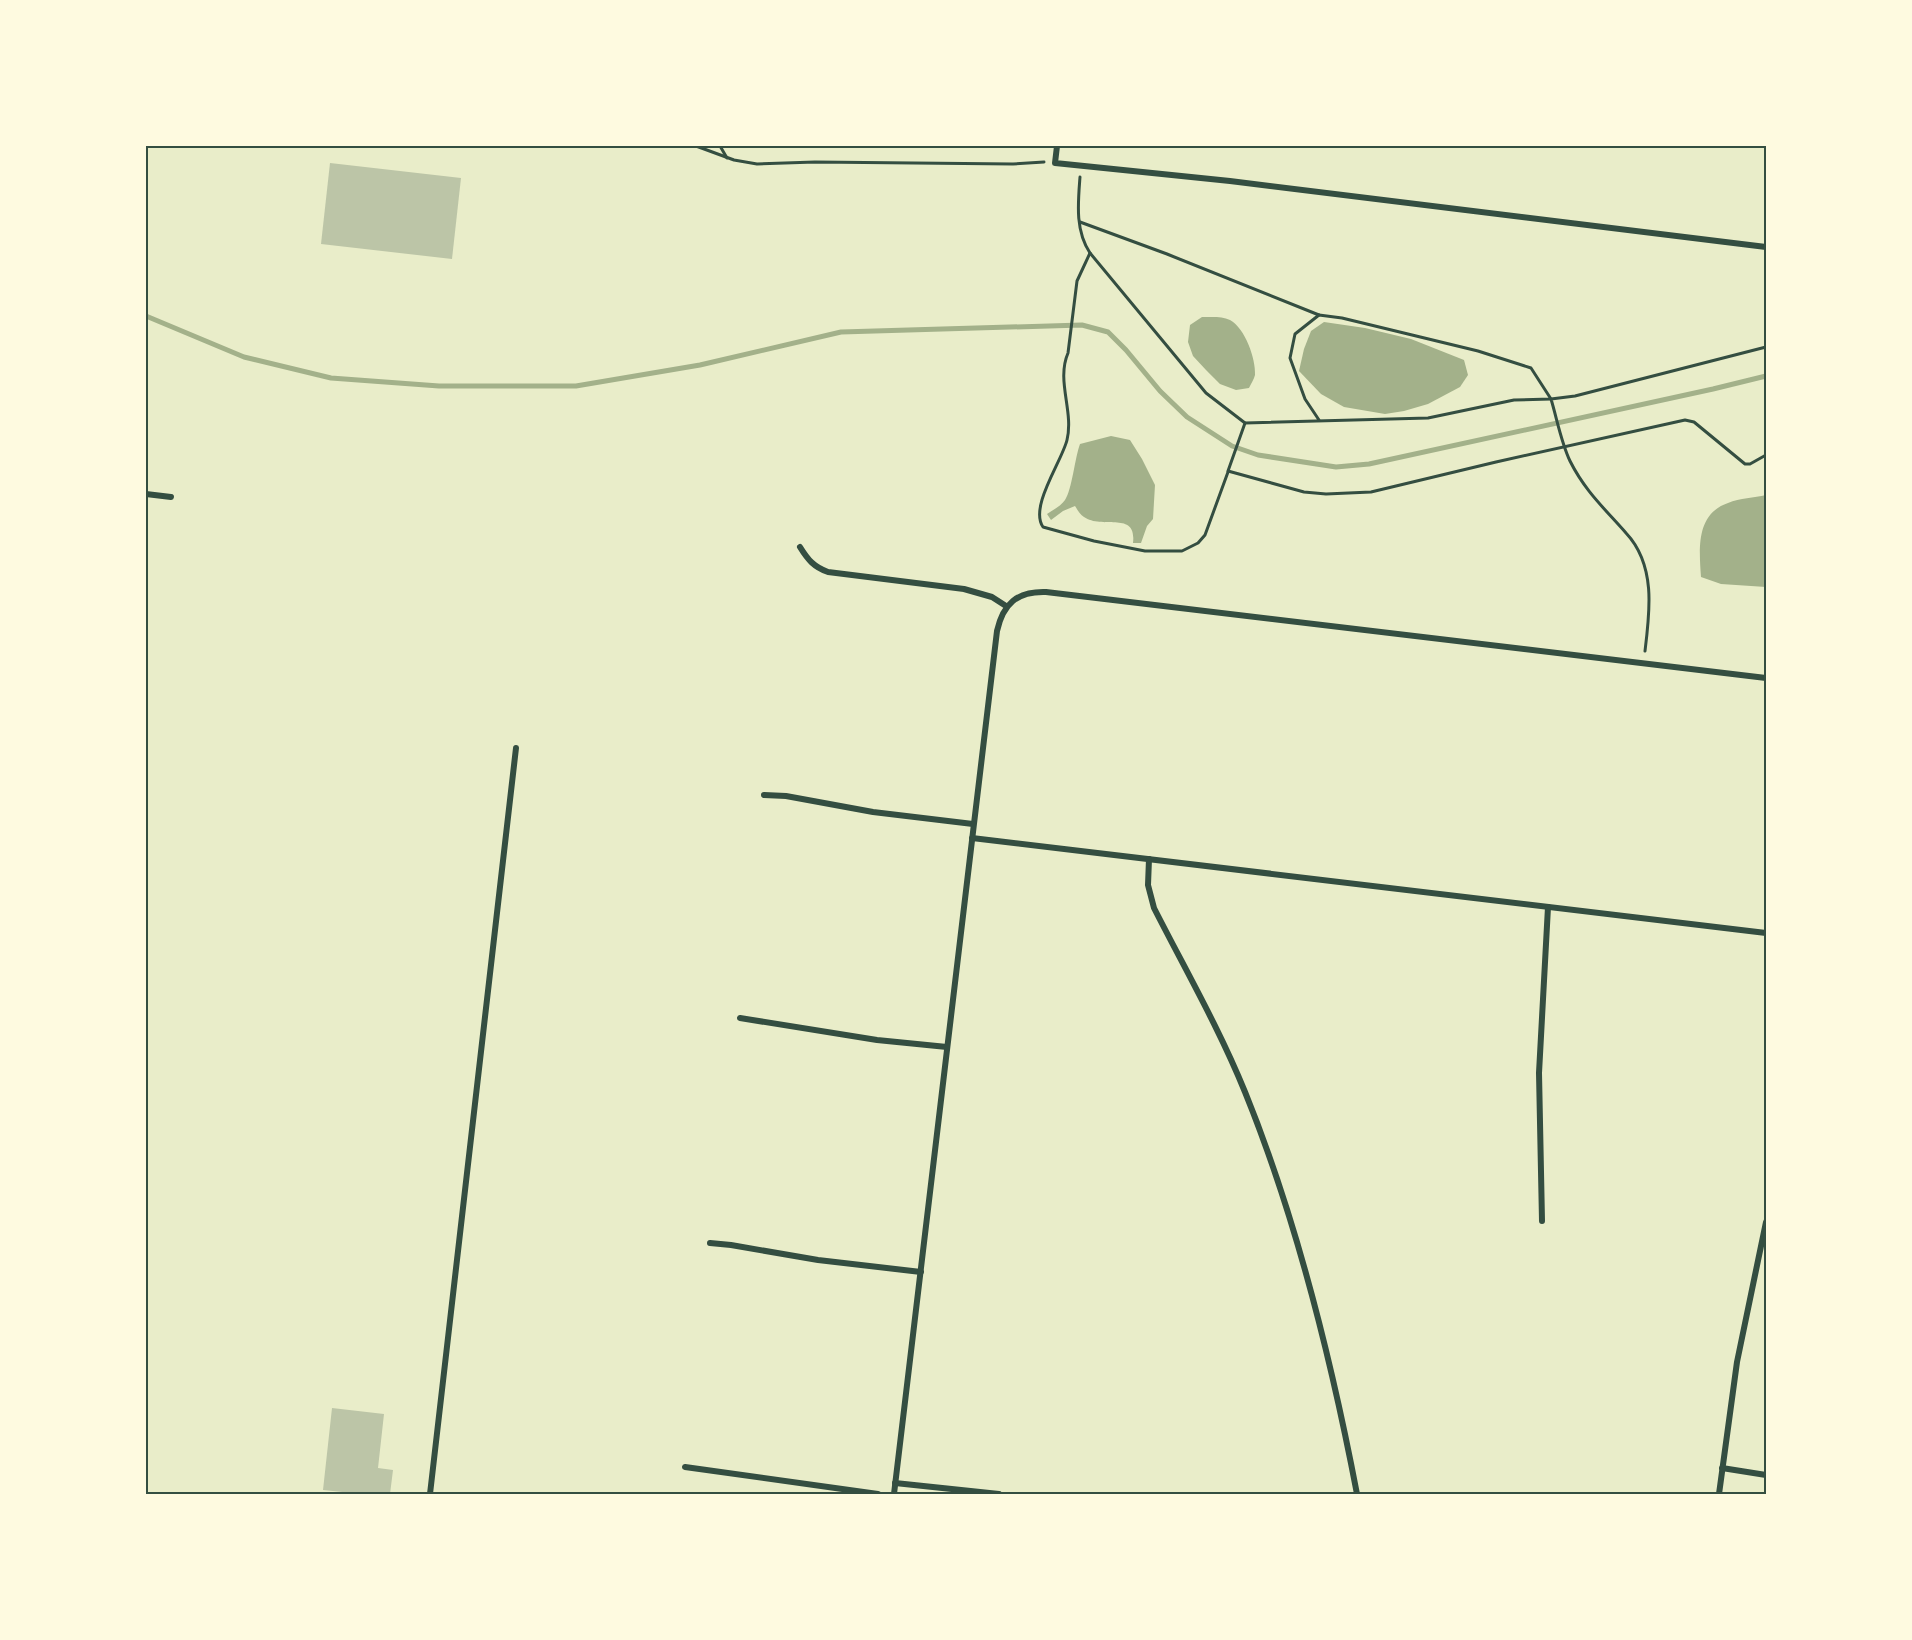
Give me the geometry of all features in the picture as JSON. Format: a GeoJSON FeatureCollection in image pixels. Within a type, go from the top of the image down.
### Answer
{"type":"FeatureCollection","features":[{"type":"Feature","properties":{"kind":"street"},"geometry":{"type":"LineString","coordinates":[[1057,146],[1055,163],[1230,181],[1767,247]]}},
{"type":"Feature","properties":{"kind":"street"},"geometry":{"type":"LineString","coordinates":[[146,494],[171,497]]}},
{"type":"Feature","properties":{"kind":"street"},"geometry":{"type":"LineString","coordinates":[[800,547],[811,563],[828,572],[964,589],[992,597],[1006,606]]}},
{"type":"Feature","properties":{"kind":"street"},"geometry":{"type":"LineString","coordinates":[[894,1494],[997,631],[1006,606],[1017,596],[1032,592],[1046,592],[1767,678]]}},
{"type":"Feature","properties":{"kind":"street"},"geometry":{"type":"LineString","coordinates":[[430,1494],[516,748]]}},
{"type":"Feature","properties":{"kind":"street"},"geometry":{"type":"LineString","coordinates":[[764,795],[786,796],[873,812],[973,824]]}},
{"type":"Feature","properties":{"kind":"street"},"geometry":{"type":"LineString","coordinates":[[972,838],[1767,933]]}},
{"type":"Feature","properties":{"kind":"street"},"geometry":{"type":"LineString","coordinates":[[1149,859],[1148,885],[1154,908],[1235,1069],[1286,1204],[1328,1364],[1357,1494]]}},
{"type":"Feature","properties":{"kind":"street"},"geometry":{"type":"LineString","coordinates":[[1542,1221],[1539,1063],[1548,907]]}},
{"type":"Feature","properties":{"kind":"street"},"geometry":{"type":"LineString","coordinates":[[740,1018],[877,1040],[947,1047]]}},
{"type":"Feature","properties":{"kind":"street"},"geometry":{"type":"LineString","coordinates":[[1719,1494],[1737,1362],[1767,1222]]}},
{"type":"Feature","properties":{"kind":"street"},"geometry":{"type":"LineString","coordinates":[[710,1243],[818,1260],[921,1272]]}},
{"type":"Feature","properties":{"kind":"street"},"geometry":{"type":"LineString","coordinates":[[685,1467],[791,1484],[879,1494]]}},
{"type":"Feature","properties":{"kind":"street"},"geometry":{"type":"LineString","coordinates":[[1722,1468],[1767,1476]]}},
{"type":"Feature","properties":{"kind":"street"},"geometry":{"type":"LineString","coordinates":[[895,1483],[999,1494]]}},
{"type":"Feature","properties":{"kind":"path"},"geometry":{"type":"LineString","coordinates":[[696,146],[727,158],[758,164],[807,162],[1055,163]]}},
{"type":"Feature","properties":{"kind":"path"},"geometry":{"type":"LineString","coordinates":[[720,146],[727,158]]}},
{"type":"Feature","properties":{"kind":"path"},"geometry":{"type":"LineString","coordinates":[[1081,165],[1078,199],[1079,222],[1090,253],[1206,393],[1245,423],[1428,418],[1514,400],[1575,396],[1767,347]]}},
{"type":"Feature","properties":{"kind":"path"},"geometry":{"type":"LineString","coordinates":[[1079,222],[1167,254],[1318,315],[1341,318],[1478,351],[1532,368],[1551,399],[1570,460],[1591,495],[1628,534],[1647,574],[1650,598],[1644,665]]}},
{"type":"Feature","properties":{"kind":"path"},"geometry":{"type":"LineString","coordinates":[[1090,253],[1077,281],[1071,334],[1065,361],[1068,433],[1043,499],[1039,516],[1043,527],[1136,550],[1182,551],[1198,543],[1205,535],[1245,423]]}},
{"type":"Feature","properties":{"kind":"path"},"geometry":{"type":"LineString","coordinates":[[1318,315],[1295,334],[1290,358],[1305,399],[1319,420]]}},
{"type":"Feature","properties":{"kind":"path"},"geometry":{"type":"LineString","coordinates":[[1228,471],[1304,492],[1349,494],[1371,492],[1685,420],[1694,422],[1745,464],[1750,464],[1767,455]]}},
{"type":"Feature","properties":{"kind":"shaded area"},"geometry":{"type":"Polygon","coordinates":[[[1202,317],[1230,320],[1245,337],[1255,368],[1255,375],[1249,388],[1236,390],[1220,384],[1193,356],[1188,342],[1190,325],[1202,317]]]}},
{"type":"Feature","properties":{"kind":"shaded area"},"geometry":{"type":"Polygon","coordinates":[[[1324,322],[1365,328],[1411,339],[1464,360],[1468,375],[1460,387],[1428,404],[1404,411],[1385,414],[1344,407],[1321,394],[1299,371],[1311,331],[1324,322]]]}},
{"type":"Feature","properties":{"kind":"shaded area"},"geometry":{"type":"Polygon","coordinates":[[[1111,436],[1130,440],[1155,485],[1153,519],[1147,526],[1141,543],[1133,543],[1133,533],[1130,527],[1117,522],[1092,520],[1083,516],[1075,506],[1051,520],[1047,514],[1065,500],[1072,481],[1080,444],[1111,436]]]}},
{"type":"Feature","properties":{"kind":"shaded area"},"geometry":{"type":"Polygon","coordinates":[[[1766,495],[1766,587],[1721,584],[1701,577],[1700,544],[1710,515],[1718,508],[1733,501],[1766,495]]]}},
{"type":"Feature","properties":{"kind":"building"},"geometry":{"type":"Polygon","coordinates":[[[330,163],[461,178],[452,259],[321,244],[330,163]]]}},
{"type":"Feature","properties":{"kind":"building"},"geometry":{"type":"Polygon","coordinates":[[[332,1408],[384,1414],[378,1468],[393,1470],[390,1494],[323,1490],[332,1408]]]}},
{"type":"Feature","properties":{"kind":"waterway"},"geometry":{"type":"LineString","coordinates":[[146,316],[244,357],[331,378],[439,386],[576,386],[700,365],[841,332],[1082,325],[1108,332],[1160,391],[1187,417],[1232,446],[1258,455],[1336,467],[1369,464],[1766,376]]}}]}
